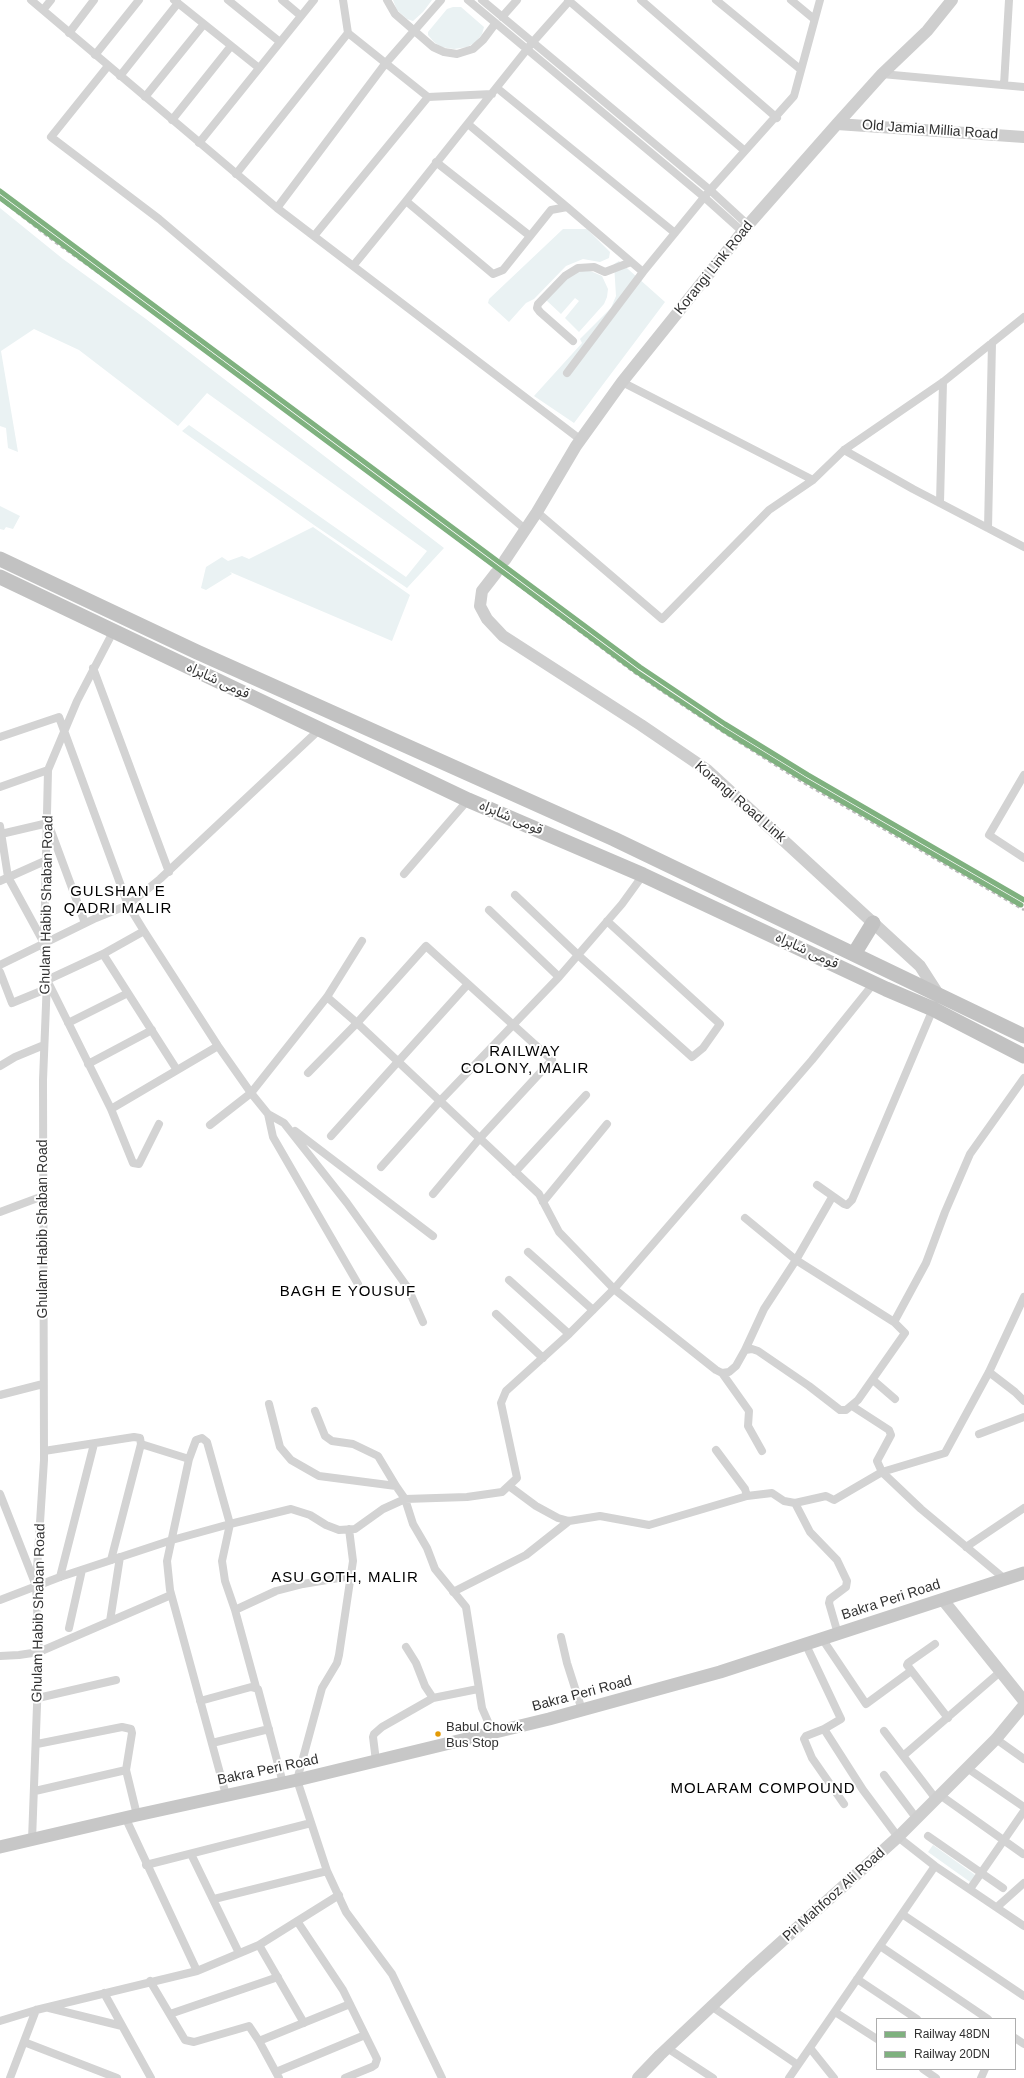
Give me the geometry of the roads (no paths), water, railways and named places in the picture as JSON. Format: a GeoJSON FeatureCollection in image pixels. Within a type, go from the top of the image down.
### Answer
{"type":"FeatureCollection","features":[{"type":"Feature","properties":{"kind":"highway","name":"قومی شاہراہ"},"geometry":{"type":"LineString","coordinates":[[0,559],[190,649],[614,838],[854,954],[937,1002],[1024,1056]]}},
{"type":"Feature","properties":{"kind":"highway","name":"قومی شاہراہ"},"geometry":{"type":"LineString","coordinates":[[0,577],[468,800],[643,875],[874,983],[937,1002],[1024,1036]]}},
{"type":"Feature","properties":{"kind":"highway"},"geometry":{"type":"LineString","coordinates":[[854,954],[873,923]]}},
{"type":"Feature","properties":{"kind":"main road","name":"Korangi Link Road"},"geometry":{"type":"LineString","coordinates":[[505,560],[537,512],[581,440],[622,382],[746,228],[882,74],[927,31],[952,0]]}},
{"type":"Feature","properties":{"kind":"main road","name":"Old Jamia Millia Road"},"geometry":{"type":"LineString","coordinates":[[837,124],[1024,137]]}},
{"type":"Feature","properties":{"kind":"main road","name":"Korangi Road Link"},"geometry":{"type":"LineString","coordinates":[[496,573],[482,591],[480,606],[487,620],[503,636],[641,725],[707,770],[920,966],[937,1002]]}},
{"type":"Feature","properties":{"kind":"main road","name":"Bakra Peri Road"},"geometry":{"type":"LineString","coordinates":[[0,1847],[493,1734],[720,1672],[823,1640],[1024,1573]]}},
{"type":"Feature","properties":{"kind":"main road"},"geometry":{"type":"LineString","coordinates":[[942,1600],[1024,1701]]}},
{"type":"Feature","properties":{"kind":"main road","name":"Pir Mahfooz Ali Road"},"geometry":{"type":"LineString","coordinates":[[638,2078],[667,2048],[712,2006],[917,1819],[996,1739],[1024,1706]]}},
{"type":"Feature","properties":{"kind":"street"},"geometry":{"type":"LineString","coordinates":[[31,0],[277,208],[581,440]]}},
{"type":"Feature","properties":{"kind":"street"},"geometry":{"type":"LineString","coordinates":[[43,10],[51,0]]}},
{"type":"Feature","properties":{"kind":"street"},"geometry":{"type":"LineString","coordinates":[[69,33],[94,0]]}},
{"type":"Feature","properties":{"kind":"street"},"geometry":{"type":"LineString","coordinates":[[95,55],[139,0]]}},
{"type":"Feature","properties":{"kind":"street"},"geometry":{"type":"LineString","coordinates":[[228,0],[280,42]]}},
{"type":"Feature","properties":{"kind":"street"},"geometry":{"type":"LineString","coordinates":[[282,0],[301,16]]}},
{"type":"Feature","properties":{"kind":"street"},"geometry":{"type":"LineString","coordinates":[[199,143],[314,0]]}},
{"type":"Feature","properties":{"kind":"street"},"geometry":{"type":"LineString","coordinates":[[343,0],[348,33],[428,97],[495,91],[675,233]]}},
{"type":"Feature","properties":{"kind":"street"},"geometry":{"type":"LineString","coordinates":[[387,0],[395,14],[433,47],[444,52],[457,54],[473,49],[483,40],[495,24]]}},
{"type":"Feature","properties":{"kind":"street"},"geometry":{"type":"LineString","coordinates":[[277,208],[385,64],[441,0]]}},
{"type":"Feature","properties":{"kind":"street"},"geometry":{"type":"LineString","coordinates":[[468,0],[704,197],[746,228]]}},
{"type":"Feature","properties":{"kind":"street"},"geometry":{"type":"LineString","coordinates":[[482,0],[710,190],[746,228]]}},
{"type":"Feature","properties":{"kind":"street"},"geometry":{"type":"LineString","coordinates":[[502,17],[517,0]]}},
{"type":"Feature","properties":{"kind":"street"},"geometry":{"type":"LineString","coordinates":[[641,0],[777,118]]}},
{"type":"Feature","properties":{"kind":"street"},"geometry":{"type":"LineString","coordinates":[[716,0],[800,69]]}},
{"type":"Feature","properties":{"kind":"street"},"geometry":{"type":"LineString","coordinates":[[791,0],[814,19]]}},
{"type":"Feature","properties":{"kind":"street"},"geometry":{"type":"LineString","coordinates":[[567,373],[643,272],[704,197],[777,118],[794,96],[800,69],[820,0]]}},
{"type":"Feature","properties":{"kind":"street"},"geometry":{"type":"LineString","coordinates":[[1004,85],[1009,0]]}},
{"type":"Feature","properties":{"kind":"street"},"geometry":{"type":"LineString","coordinates":[[352,266],[495,91],[532,43],[569,1],[745,151]]}},
{"type":"Feature","properties":{"kind":"street"},"geometry":{"type":"LineString","coordinates":[[120,76],[176,2],[259,68]]}},
{"type":"Feature","properties":{"kind":"street"},"geometry":{"type":"LineString","coordinates":[[145,97],[204,24]]}},
{"type":"Feature","properties":{"kind":"street"},"geometry":{"type":"LineString","coordinates":[[236,174],[348,33]]}},
{"type":"Feature","properties":{"kind":"street"},"geometry":{"type":"LineString","coordinates":[[172,120],[231,46]]}},
{"type":"Feature","properties":{"kind":"street"},"geometry":{"type":"LineString","coordinates":[[108,66],[51,137],[160,219],[525,529]]}},
{"type":"Feature","properties":{"kind":"street"},"geometry":{"type":"LineString","coordinates":[[882,74],[1024,87]]}},
{"type":"Feature","properties":{"kind":"street"},"geometry":{"type":"LineString","coordinates":[[314,236],[428,97]]}},
{"type":"Feature","properties":{"kind":"street"},"geometry":{"type":"LineString","coordinates":[[468,124],[643,272]]}},
{"type":"Feature","properties":{"kind":"street"},"geometry":{"type":"LineString","coordinates":[[436,162],[530,236]]}},
{"type":"Feature","properties":{"kind":"street"},"geometry":{"type":"LineString","coordinates":[[406,201],[494,274],[503,270],[551,210],[567,207]]}},
{"type":"Feature","properties":{"kind":"street"},"geometry":{"type":"LineString","coordinates":[[573,341],[540,312],[538,304],[565,276],[578,268],[594,267],[605,272],[630,262]]}},
{"type":"Feature","properties":{"kind":"street"},"geometry":{"type":"LineString","coordinates":[[537,512],[662,619],[769,510],[813,480],[844,450],[943,382],[1022,321]]}},
{"type":"Feature","properties":{"kind":"street"},"geometry":{"type":"LineString","coordinates":[[988,528],[992,343]]}},
{"type":"Feature","properties":{"kind":"street"},"geometry":{"type":"LineString","coordinates":[[622,382],[813,480]]}},
{"type":"Feature","properties":{"kind":"street"},"geometry":{"type":"LineString","coordinates":[[940,503],[943,382]]}},
{"type":"Feature","properties":{"kind":"street"},"geometry":{"type":"LineString","coordinates":[[844,450],[1024,547]]}},
{"type":"Feature","properties":{"kind":"street","name":"Ghulam Habib Shaban Road"},"geometry":{"type":"LineString","coordinates":[[32,1840],[37,1744],[39,1652],[36,1585],[44,1452],[43,1196],[46,985],[44,944],[48,823],[48,770],[93,668],[113,632]]}},
{"type":"Feature","properties":{"kind":"street"},"geometry":{"type":"LineString","coordinates":[[93,668],[169,872]]}},
{"type":"Feature","properties":{"kind":"street"},"geometry":{"type":"LineString","coordinates":[[0,737],[59,717],[128,905],[218,1046],[251,1093],[268,1114],[284,1123],[433,1236]]}},
{"type":"Feature","properties":{"kind":"street"},"geometry":{"type":"LineString","coordinates":[[0,965],[85,923],[128,905],[169,872],[320,729]]}},
{"type":"Feature","properties":{"kind":"street"},"geometry":{"type":"LineString","coordinates":[[0,787],[48,770]]}},
{"type":"Feature","properties":{"kind":"street"},"geometry":{"type":"LineString","coordinates":[[1024,775],[989,835],[1024,858]]}},
{"type":"Feature","properties":{"kind":"street"},"geometry":{"type":"LineString","coordinates":[[404,874],[468,800]]}},
{"type":"Feature","properties":{"kind":"street"},"geometry":{"type":"LineString","coordinates":[[44,944],[4,879],[1,830],[48,823],[85,923]]}},
{"type":"Feature","properties":{"kind":"street"},"geometry":{"type":"LineString","coordinates":[[4,879],[47,860]]}},
{"type":"Feature","properties":{"kind":"street"},"geometry":{"type":"LineString","coordinates":[[382,1167],[440,1101],[512,1024],[559,977],[622,904],[643,875]]}},
{"type":"Feature","properties":{"kind":"street"},"geometry":{"type":"LineString","coordinates":[[515,895],[578,955],[692,1057],[703,1048],[720,1024],[607,921]]}},
{"type":"Feature","properties":{"kind":"street"},"geometry":{"type":"LineString","coordinates":[[489,910],[559,977]]}},
{"type":"Feature","properties":{"kind":"street"},"geometry":{"type":"LineString","coordinates":[[0,972],[12,1003],[144,931]]}},
{"type":"Feature","properties":{"kind":"street"},"geometry":{"type":"LineString","coordinates":[[210,1125],[251,1093],[328,997],[362,941]]}},
{"type":"Feature","properties":{"kind":"street"},"geometry":{"type":"LineString","coordinates":[[308,1073],[358,1023],[426,946],[552,1060],[480,1138],[432,1194]]}},
{"type":"Feature","properties":{"kind":"street"},"geometry":{"type":"LineString","coordinates":[[103,954],[177,1070]]}},
{"type":"Feature","properties":{"kind":"street"},"geometry":{"type":"LineString","coordinates":[[0,1600],[36,1585],[172,1540],[291,1509],[310,1515],[326,1525],[339,1530],[355,1529],[383,1508],[405,1499],[466,1497],[502,1492],[517,1478],[501,1403],[506,1391],[569,1334],[614,1289],[812,1060],[874,983]]}},
{"type":"Feature","properties":{"kind":"street"},"geometry":{"type":"LineString","coordinates":[[331,1136],[468,984]]}},
{"type":"Feature","properties":{"kind":"street"},"geometry":{"type":"LineString","coordinates":[[46,985],[68,1023],[110,1109],[133,1163],[136,1165],[139,1164],[159,1124]]}},
{"type":"Feature","properties":{"kind":"street"},"geometry":{"type":"LineString","coordinates":[[68,1023],[128,993]]}},
{"type":"Feature","properties":{"kind":"street"},"geometry":{"type":"LineString","coordinates":[[328,997],[358,1023],[539,1194],[559,1232],[614,1289],[722,1373],[749,1411],[748,1426],[762,1451]]}},
{"type":"Feature","properties":{"kind":"street"},"geometry":{"type":"LineString","coordinates":[[817,1184],[844,1204],[847,1205],[852,1200],[937,1002]]}},
{"type":"Feature","properties":{"kind":"street"},"geometry":{"type":"LineString","coordinates":[[88,1064],[152,1030]]}},
{"type":"Feature","properties":{"kind":"street"},"geometry":{"type":"LineString","coordinates":[[0,1066],[15,1057],[44,1045]]}},
{"type":"Feature","properties":{"kind":"street"},"geometry":{"type":"LineString","coordinates":[[110,1109],[218,1046]]}},
{"type":"Feature","properties":{"kind":"street"},"geometry":{"type":"LineString","coordinates":[[894,1322],[926,1263],[945,1212],[970,1154],[1024,1078]]}},
{"type":"Feature","properties":{"kind":"street"},"geometry":{"type":"LineString","coordinates":[[515,1172],[586,1095]]}},
{"type":"Feature","properties":{"kind":"street"},"geometry":{"type":"LineString","coordinates":[[268,1114],[273,1137],[358,1284]]}},
{"type":"Feature","properties":{"kind":"street"},"geometry":{"type":"LineString","coordinates":[[284,1123],[347,1202],[408,1288],[423,1322]]}},
{"type":"Feature","properties":{"kind":"street"},"geometry":{"type":"LineString","coordinates":[[543,1202],[607,1124]]}},
{"type":"Feature","properties":{"kind":"street"},"geometry":{"type":"LineString","coordinates":[[0,1212],[43,1196]]}},
{"type":"Feature","properties":{"kind":"street"},"geometry":{"type":"LineString","coordinates":[[722,1373],[730,1372],[736,1366],[764,1309],[796,1260],[831,1199]]}},
{"type":"Feature","properties":{"kind":"street"},"geometry":{"type":"LineString","coordinates":[[745,1218],[796,1260],[894,1322],[905,1333],[873,1380],[852,1406],[846,1410],[840,1410],[758,1351],[752,1349],[745,1350]]}},
{"type":"Feature","properties":{"kind":"street"},"geometry":{"type":"LineString","coordinates":[[528,1252],[593,1310]]}},
{"type":"Feature","properties":{"kind":"street"},"geometry":{"type":"LineString","coordinates":[[509,1280],[569,1334]]}},
{"type":"Feature","properties":{"kind":"street"},"geometry":{"type":"LineString","coordinates":[[509,1486],[536,1506],[558,1518],[569,1521],[600,1516],[649,1525],[747,1496],[772,1493],[784,1501],[795,1502],[826,1496],[834,1500],[882,1472],[945,1453],[989,1372],[1024,1298]]}},
{"type":"Feature","properties":{"kind":"street"},"geometry":{"type":"LineString","coordinates":[[496,1314],[543,1358]]}},
{"type":"Feature","properties":{"kind":"street"},"geometry":{"type":"LineString","coordinates":[[989,1372],[1024,1401]]}},
{"type":"Feature","properties":{"kind":"street"},"geometry":{"type":"LineString","coordinates":[[873,1380],[895,1398]]}},
{"type":"Feature","properties":{"kind":"street"},"geometry":{"type":"LineString","coordinates":[[0,1395],[43,1384]]}},
{"type":"Feature","properties":{"kind":"street"},"geometry":{"type":"LineString","coordinates":[[269,1404],[280,1447],[291,1460],[319,1476],[396,1486]]}},
{"type":"Feature","properties":{"kind":"street"},"geometry":{"type":"LineString","coordinates":[[852,1406],[889,1430],[891,1435],[877,1461],[882,1472],[921,1509],[1006,1580]]}},
{"type":"Feature","properties":{"kind":"street"},"geometry":{"type":"LineString","coordinates":[[315,1411],[325,1436],[332,1441],[353,1444],[378,1456],[405,1499],[413,1524],[427,1548],[435,1569],[466,1607],[482,1708],[493,1734]]}},
{"type":"Feature","properties":{"kind":"street"},"geometry":{"type":"LineString","coordinates":[[979,1434],[1024,1417]]}},
{"type":"Feature","properties":{"kind":"street"},"geometry":{"type":"LineString","coordinates":[[44,1452],[134,1437],[140,1438],[141,1444],[111,1560]]}},
{"type":"Feature","properties":{"kind":"street"},"geometry":{"type":"LineString","coordinates":[[226,1795],[171,1595],[167,1561],[189,1459],[196,1440],[202,1438],[207,1442],[230,1524],[222,1561],[224,1580],[235,1610],[256,1687],[260,1692],[283,1783]]}},
{"type":"Feature","properties":{"kind":"street"},"geometry":{"type":"LineString","coordinates":[[60,1577],[94,1444]]}},
{"type":"Feature","properties":{"kind":"street"},"geometry":{"type":"LineString","coordinates":[[141,1444],[189,1459]]}},
{"type":"Feature","properties":{"kind":"street"},"geometry":{"type":"LineString","coordinates":[[716,1450],[745,1488],[747,1496]]}},
{"type":"Feature","properties":{"kind":"street"},"geometry":{"type":"LineString","coordinates":[[0,1494],[36,1585]]}},
{"type":"Feature","properties":{"kind":"street"},"geometry":{"type":"LineString","coordinates":[[795,1502],[810,1532],[837,1560],[847,1581],[846,1587],[830,1599],[829,1603],[838,1634]]}},
{"type":"Feature","properties":{"kind":"street"},"geometry":{"type":"LineString","coordinates":[[966,1547],[1024,1508]]}},
{"type":"Feature","properties":{"kind":"street"},"geometry":{"type":"LineString","coordinates":[[453,1592],[526,1554],[569,1521]]}},
{"type":"Feature","properties":{"kind":"street"},"geometry":{"type":"LineString","coordinates":[[349,1529],[353,1561],[339,1655],[337,1663],[322,1688],[297,1780],[327,1871],[346,1912],[392,1974],[442,2078]]}},
{"type":"Feature","properties":{"kind":"street"},"geometry":{"type":"LineString","coordinates":[[110,1621],[120,1557]]}},
{"type":"Feature","properties":{"kind":"street"},"geometry":{"type":"LineString","coordinates":[[69,1628],[82,1570]]}},
{"type":"Feature","properties":{"kind":"street"},"geometry":{"type":"LineString","coordinates":[[235,1610],[276,1592],[303,1584],[351,1576]]}},
{"type":"Feature","properties":{"kind":"street"},"geometry":{"type":"LineString","coordinates":[[0,1656],[39,1652],[171,1595]]}},
{"type":"Feature","properties":{"kind":"street"},"geometry":{"type":"LineString","coordinates":[[561,1638],[566,1663],[582,1710]]}},
{"type":"Feature","properties":{"kind":"street"},"geometry":{"type":"LineString","coordinates":[[823,1640],[866,1704],[911,1671]]}},
{"type":"Feature","properties":{"kind":"street"},"geometry":{"type":"LineString","coordinates":[[935,1644],[907,1665],[948,1718]]}},
{"type":"Feature","properties":{"kind":"street"},"geometry":{"type":"LineString","coordinates":[[806,1645],[841,1716],[840,1720],[824,1729],[806,1736],[804,1739],[812,1758],[844,1804]]}},
{"type":"Feature","properties":{"kind":"street"},"geometry":{"type":"LineString","coordinates":[[406,1647],[416,1663],[425,1686],[433,1698]]}},
{"type":"Feature","properties":{"kind":"street"},"geometry":{"type":"LineString","coordinates":[[903,1756],[1000,1672]]}},
{"type":"Feature","properties":{"kind":"street"},"geometry":{"type":"LineString","coordinates":[[38,1698],[116,1680]]}},
{"type":"Feature","properties":{"kind":"street"},"geometry":{"type":"LineString","coordinates":[[200,1701],[251,1687],[256,1687]]}},
{"type":"Feature","properties":{"kind":"street"},"geometry":{"type":"LineString","coordinates":[[376,1761],[374,1734],[433,1698],[478,1689]]}},
{"type":"Feature","properties":{"kind":"street"},"geometry":{"type":"LineString","coordinates":[[37,1744],[127,1727],[132,1732],[126,1770],[132,1817],[146,1865],[197,1971]]}},
{"type":"Feature","properties":{"kind":"street"},"geometry":{"type":"LineString","coordinates":[[212,1743],[269,1729]]}},
{"type":"Feature","properties":{"kind":"street"},"geometry":{"type":"LineString","coordinates":[[824,1729],[863,1790],[898,1837],[935,1866],[1024,1926]]}},
{"type":"Feature","properties":{"kind":"street"},"geometry":{"type":"LineString","coordinates":[[884,1731],[938,1797],[1023,1854]]}},
{"type":"Feature","properties":{"kind":"street"},"geometry":{"type":"LineString","coordinates":[[996,1739],[1024,1759]]}},
{"type":"Feature","properties":{"kind":"street"},"geometry":{"type":"LineString","coordinates":[[967,1768],[1024,1807]]}},
{"type":"Feature","properties":{"kind":"street"},"geometry":{"type":"LineString","coordinates":[[35,1791],[126,1770]]}},
{"type":"Feature","properties":{"kind":"street"},"geometry":{"type":"LineString","coordinates":[[884,1775],[917,1819]]}},
{"type":"Feature","properties":{"kind":"street"},"geometry":{"type":"LineString","coordinates":[[970,1889],[1024,1811]]}},
{"type":"Feature","properties":{"kind":"street"},"geometry":{"type":"LineString","coordinates":[[146,1865],[311,1823]]}},
{"type":"Feature","properties":{"kind":"street"},"geometry":{"type":"LineString","coordinates":[[928,1836],[1003,1888]]}},
{"type":"Feature","properties":{"kind":"street"},"geometry":{"type":"LineString","coordinates":[[191,1854],[239,1953]]}},
{"type":"Feature","properties":{"kind":"street"},"geometry":{"type":"LineString","coordinates":[[789,2078],[935,1866]]}},
{"type":"Feature","properties":{"kind":"street"},"geometry":{"type":"LineString","coordinates":[[214,1899],[327,1871]]}},
{"type":"Feature","properties":{"kind":"street"},"geometry":{"type":"LineString","coordinates":[[997,1907],[1024,1883]]}},
{"type":"Feature","properties":{"kind":"street"},"geometry":{"type":"LineString","coordinates":[[0,2021],[36,2010],[150,1981],[197,1971],[259,1945],[339,1895]]}},
{"type":"Feature","properties":{"kind":"street"},"geometry":{"type":"LineString","coordinates":[[902,1914],[1024,1996]]}},
{"type":"Feature","properties":{"kind":"street"},"geometry":{"type":"LineString","coordinates":[[297,1921],[343,1990],[377,2059],[377,2062],[372,2067],[345,2078]]}},
{"type":"Feature","properties":{"kind":"street"},"geometry":{"type":"LineString","coordinates":[[259,1945],[304,2023]]}},
{"type":"Feature","properties":{"kind":"street"},"geometry":{"type":"LineString","coordinates":[[880,1946],[987,2018]]}},
{"type":"Feature","properties":{"kind":"street"},"geometry":{"type":"LineString","coordinates":[[170,2014],[278,1977]]}},
{"type":"Feature","properties":{"kind":"street"},"geometry":{"type":"LineString","coordinates":[[857,1979],[916,2018]]}},
{"type":"Feature","properties":{"kind":"street"},"geometry":{"type":"LineString","coordinates":[[150,1981],[185,2040],[190,2042],[247,2026],[252,2028],[277,2075],[365,2035]]}},
{"type":"Feature","properties":{"kind":"street"},"geometry":{"type":"LineString","coordinates":[[104,1993],[149,2076]]}},
{"type":"Feature","properties":{"kind":"street"},"geometry":{"type":"LineString","coordinates":[[259,2041],[350,2004]]}},
{"type":"Feature","properties":{"kind":"street"},"geometry":{"type":"LineString","coordinates":[[712,2006],[798,2065]]}},
{"type":"Feature","properties":{"kind":"street"},"geometry":{"type":"LineString","coordinates":[[48,2008],[122,2026]]}},
{"type":"Feature","properties":{"kind":"street"},"geometry":{"type":"LineString","coordinates":[[10,2078],[36,2010]]}},
{"type":"Feature","properties":{"kind":"street"},"geometry":{"type":"LineString","coordinates":[[835,2012],[876,2038]]}},
{"type":"Feature","properties":{"kind":"street"},"geometry":{"type":"LineString","coordinates":[[24,2042],[117,2078]]}},
{"type":"Feature","properties":{"kind":"street"},"geometry":{"type":"LineString","coordinates":[[667,2048],[713,2078]]}},
{"type":"Feature","properties":{"kind":"street"},"geometry":{"type":"LineString","coordinates":[[810,2048],[834,2078]]}},
{"type":"Feature","properties":{"kind":"street"},"geometry":{"type":"LineString","coordinates":[[924,2070],[936,2078]]}},
{"type":"Feature","properties":{"kind":"railway"},"geometry":{"type":"LineString","coordinates":[[0,199],[55,242],[181,331],[635,673],[720,730],[802,782],[1024,910]]}},
{"type":"Feature","properties":{"kind":"rail line","name":"48DN"},"geometry":{"type":"LineString","coordinates":[[0,191],[640,667],[725,724],[808,775],[1024,900]]}},
{"type":"Feature","properties":{"kind":"rail line","name":"20DN"},"geometry":{"type":"LineString","coordinates":[[0,198],[637,672],[722,729],[805,780],[1021,905]]}},
{"type":"Feature","properties":{"kind":"place","name":"Babul Chowk Bus Stop"},"geometry":{"type":"Point","coordinates":[438,1734]}},
{"type":"Feature","properties":{"kind":"district","name":"GULSHAN E QADRI MALIR"},"geometry":{"type":"Point","coordinates":[118,900]}},
{"type":"Feature","properties":{"kind":"district","name":"RAILWAY COLONY, MALIR"},"geometry":{"type":"Point","coordinates":[525,1060]}},
{"type":"Feature","properties":{"kind":"district","name":"BAGH E YOUSUF"},"geometry":{"type":"Point","coordinates":[348,1292]}},
{"type":"Feature","properties":{"kind":"district","name":"ASU GOTH, MALIR"},"geometry":{"type":"Point","coordinates":[345,1578]}},
{"type":"Feature","properties":{"kind":"district","name":"MOLARAM COMPOUND"},"geometry":{"type":"Point","coordinates":[763,1789]}}]}
